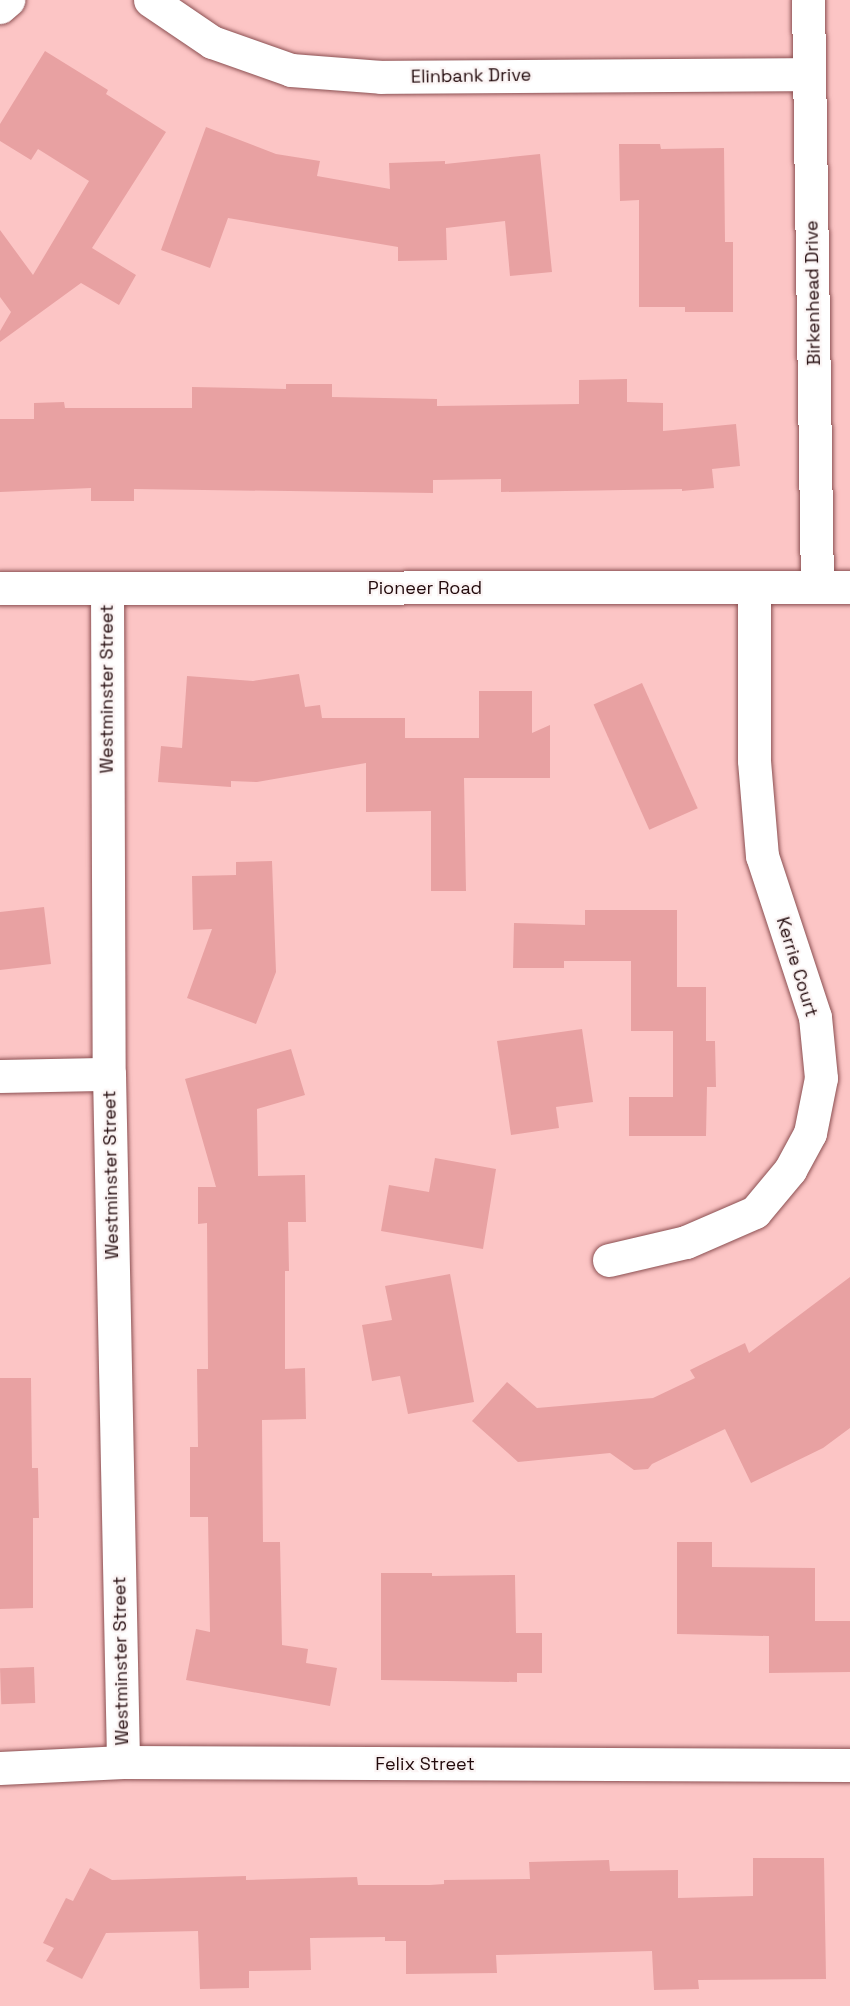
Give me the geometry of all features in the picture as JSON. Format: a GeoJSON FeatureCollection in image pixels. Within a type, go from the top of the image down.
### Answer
{"type":"FeatureCollection","features":[{"type":"Feature","properties":{"kind":"street"},"geometry":{"type":"LineString","coordinates":[[0,7],[8,0]]}},
{"type":"Feature","properties":{"kind":"street","name":"Elinbank Drive"},"geometry":{"type":"LineString","coordinates":[[150,0],[212,42],[291,70],[381,77],[809,74]]}},
{"type":"Feature","properties":{"kind":"street","name":"Birkenhead Drive"},"geometry":{"type":"LineString","coordinates":[[808,0],[817,586]]}},
{"type":"Feature","properties":{"kind":"street","name":"Pioneer Road"},"geometry":{"type":"LineString","coordinates":[[0,588],[850,586]]}},
{"type":"Feature","properties":{"kind":"street","name":"Kerrie Court"},"geometry":{"type":"LineString","coordinates":[[609,1260],[686,1242],[755,1212],[790,1170],[810,1133],[821,1078],[815,1017],[762,856],[754,760],[754,587]]}},
{"type":"Feature","properties":{"kind":"street","name":"Westminster Street"},"geometry":{"type":"LineString","coordinates":[[107,588],[109,1074],[123,1762]]}},
{"type":"Feature","properties":{"kind":"street"},"geometry":{"type":"LineString","coordinates":[[0,1076],[109,1074]]}},
{"type":"Feature","properties":{"kind":"street","name":"Felix Street"},"geometry":{"type":"LineString","coordinates":[[0,1768],[123,1762],[850,1765]]}},
{"type":"Feature","properties":{"kind":"building"},"geometry":{"type":"Polygon","coordinates":[[[45,51],[108,90],[106,94],[166,132],[92,248],[136,275],[119,305],[81,283],[0,342],[0,331],[11,312],[0,297],[0,230],[33,275],[89,181],[38,149],[31,160],[0,141],[0,124],[45,51]]]}},
{"type":"Feature","properties":{"kind":"building"},"geometry":{"type":"Polygon","coordinates":[[[206,127],[276,154],[320,161],[317,176],[390,189],[389,163],[445,161],[445,164],[540,154],[552,272],[510,276],[505,221],[446,228],[447,260],[398,261],[398,247],[228,218],[210,268],[161,250],[206,127]]]}},
{"type":"Feature","properties":{"kind":"building"},"geometry":{"type":"Polygon","coordinates":[[[619,144],[660,144],[661,149],[724,148],[725,242],[733,242],[733,312],[685,312],[685,307],[639,307],[639,200],[620,201],[619,144]]]}},
{"type":"Feature","properties":{"kind":"building"},"geometry":{"type":"Polygon","coordinates":[[[627,379],[627,402],[663,403],[663,431],[736,424],[740,466],[712,469],[714,488],[682,491],[682,489],[501,492],[501,479],[433,480],[433,493],[134,489],[134,501],[91,501],[91,488],[0,492],[0,419],[34,419],[34,403],[64,402],[65,408],[192,408],[192,387],[286,389],[286,384],[332,384],[332,397],[437,399],[437,406],[579,404],[579,380],[627,379]]]}},
{"type":"Feature","properties":{"kind":"building"},"geometry":{"type":"Polygon","coordinates":[[[299,674],[305,707],[320,705],[322,718],[405,718],[405,738],[479,738],[479,691],[532,691],[532,733],[550,725],[550,778],[464,778],[466,891],[431,891],[431,811],[366,812],[366,763],[257,782],[231,781],[231,787],[158,782],[161,746],[182,748],[187,676],[253,681],[299,674]]]}},
{"type":"Feature","properties":{"kind":"building"},"geometry":{"type":"Polygon","coordinates":[[[642,683],[698,808],[649,830],[594,705],[642,683]]]}},
{"type":"Feature","properties":{"kind":"building"},"geometry":{"type":"Polygon","coordinates":[[[272,861],[276,972],[256,1024],[187,998],[212,929],[193,930],[192,876],[236,875],[236,862],[272,861]]]}},
{"type":"Feature","properties":{"kind":"building"},"geometry":{"type":"Polygon","coordinates":[[[44,907],[51,964],[0,970],[0,912],[44,907]]]}},
{"type":"Feature","properties":{"kind":"building"},"geometry":{"type":"Polygon","coordinates":[[[585,910],[677,910],[677,987],[706,987],[706,1041],[715,1041],[716,1087],[707,1087],[706,1136],[629,1136],[629,1097],[673,1097],[673,1031],[631,1031],[631,961],[564,961],[564,968],[513,968],[514,923],[585,925],[585,910]]]}},
{"type":"Feature","properties":{"kind":"building"},"geometry":{"type":"Polygon","coordinates":[[[582,1029],[593,1102],[556,1107],[559,1128],[511,1135],[497,1041],[582,1029]]]}},
{"type":"Feature","properties":{"kind":"building"},"geometry":{"type":"Polygon","coordinates":[[[291,1049],[305,1095],[257,1109],[258,1176],[305,1175],[306,1222],[288,1222],[289,1271],[285,1271],[285,1369],[305,1368],[306,1419],[262,1420],[263,1542],[280,1542],[282,1645],[308,1649],[306,1663],[337,1668],[330,1706],[186,1680],[196,1629],[210,1632],[208,1517],[190,1517],[190,1447],[198,1447],[197,1369],[208,1369],[207,1223],[198,1224],[198,1187],[216,1187],[185,1079],[291,1049]]]}},
{"type":"Feature","properties":{"kind":"building"},"geometry":{"type":"Polygon","coordinates":[[[435,1158],[496,1169],[483,1249],[381,1231],[389,1185],[429,1192],[435,1158]]]}},
{"type":"Feature","properties":{"kind":"building"},"geometry":{"type":"Polygon","coordinates":[[[450,1274],[474,1402],[408,1414],[400,1376],[372,1381],[362,1325],[392,1320],[385,1286],[450,1274]]]}},
{"type":"Feature","properties":{"kind":"building"},"geometry":{"type":"Polygon","coordinates":[[[850,1277],[850,1428],[823,1448],[751,1483],[725,1429],[652,1464],[648,1469],[634,1470],[610,1453],[518,1462],[472,1421],[507,1382],[537,1408],[653,1398],[695,1378],[690,1370],[745,1343],[749,1353],[850,1277]]]}},
{"type":"Feature","properties":{"kind":"building"},"geometry":{"type":"Polygon","coordinates":[[[0,1378],[31,1378],[32,1468],[38,1468],[39,1518],[33,1518],[33,1608],[0,1609],[0,1378]]]}},
{"type":"Feature","properties":{"kind":"building"},"geometry":{"type":"Polygon","coordinates":[[[677,1542],[712,1542],[712,1567],[815,1568],[815,1621],[850,1621],[850,1672],[769,1673],[769,1636],[677,1634],[677,1542]]]}},
{"type":"Feature","properties":{"kind":"building"},"geometry":{"type":"Polygon","coordinates":[[[381,1573],[432,1573],[432,1576],[515,1575],[516,1633],[542,1633],[542,1673],[517,1673],[517,1682],[381,1680],[381,1573]]]}},
{"type":"Feature","properties":{"kind":"building"},"geometry":{"type":"Polygon","coordinates":[[[34,1667],[35,1703],[1,1704],[0,1668],[34,1667]]]}},
{"type":"Feature","properties":{"kind":"building"},"geometry":{"type":"Polygon","coordinates":[[[753,1858],[824,1858],[826,1979],[698,1980],[699,1989],[654,1990],[652,1951],[496,1955],[497,1973],[406,1974],[406,1941],[385,1941],[385,1937],[310,1938],[311,1970],[249,1971],[249,1988],[200,1989],[198,1931],[106,1933],[82,1979],[46,1961],[54,1948],[43,1943],[66,1898],[73,1901],[90,1868],[112,1880],[246,1876],[246,1880],[357,1877],[358,1885],[430,1885],[444,1884],[444,1880],[530,1879],[529,1862],[609,1860],[610,1871],[678,1870],[678,1898],[753,1896],[753,1858]]]}}]}
